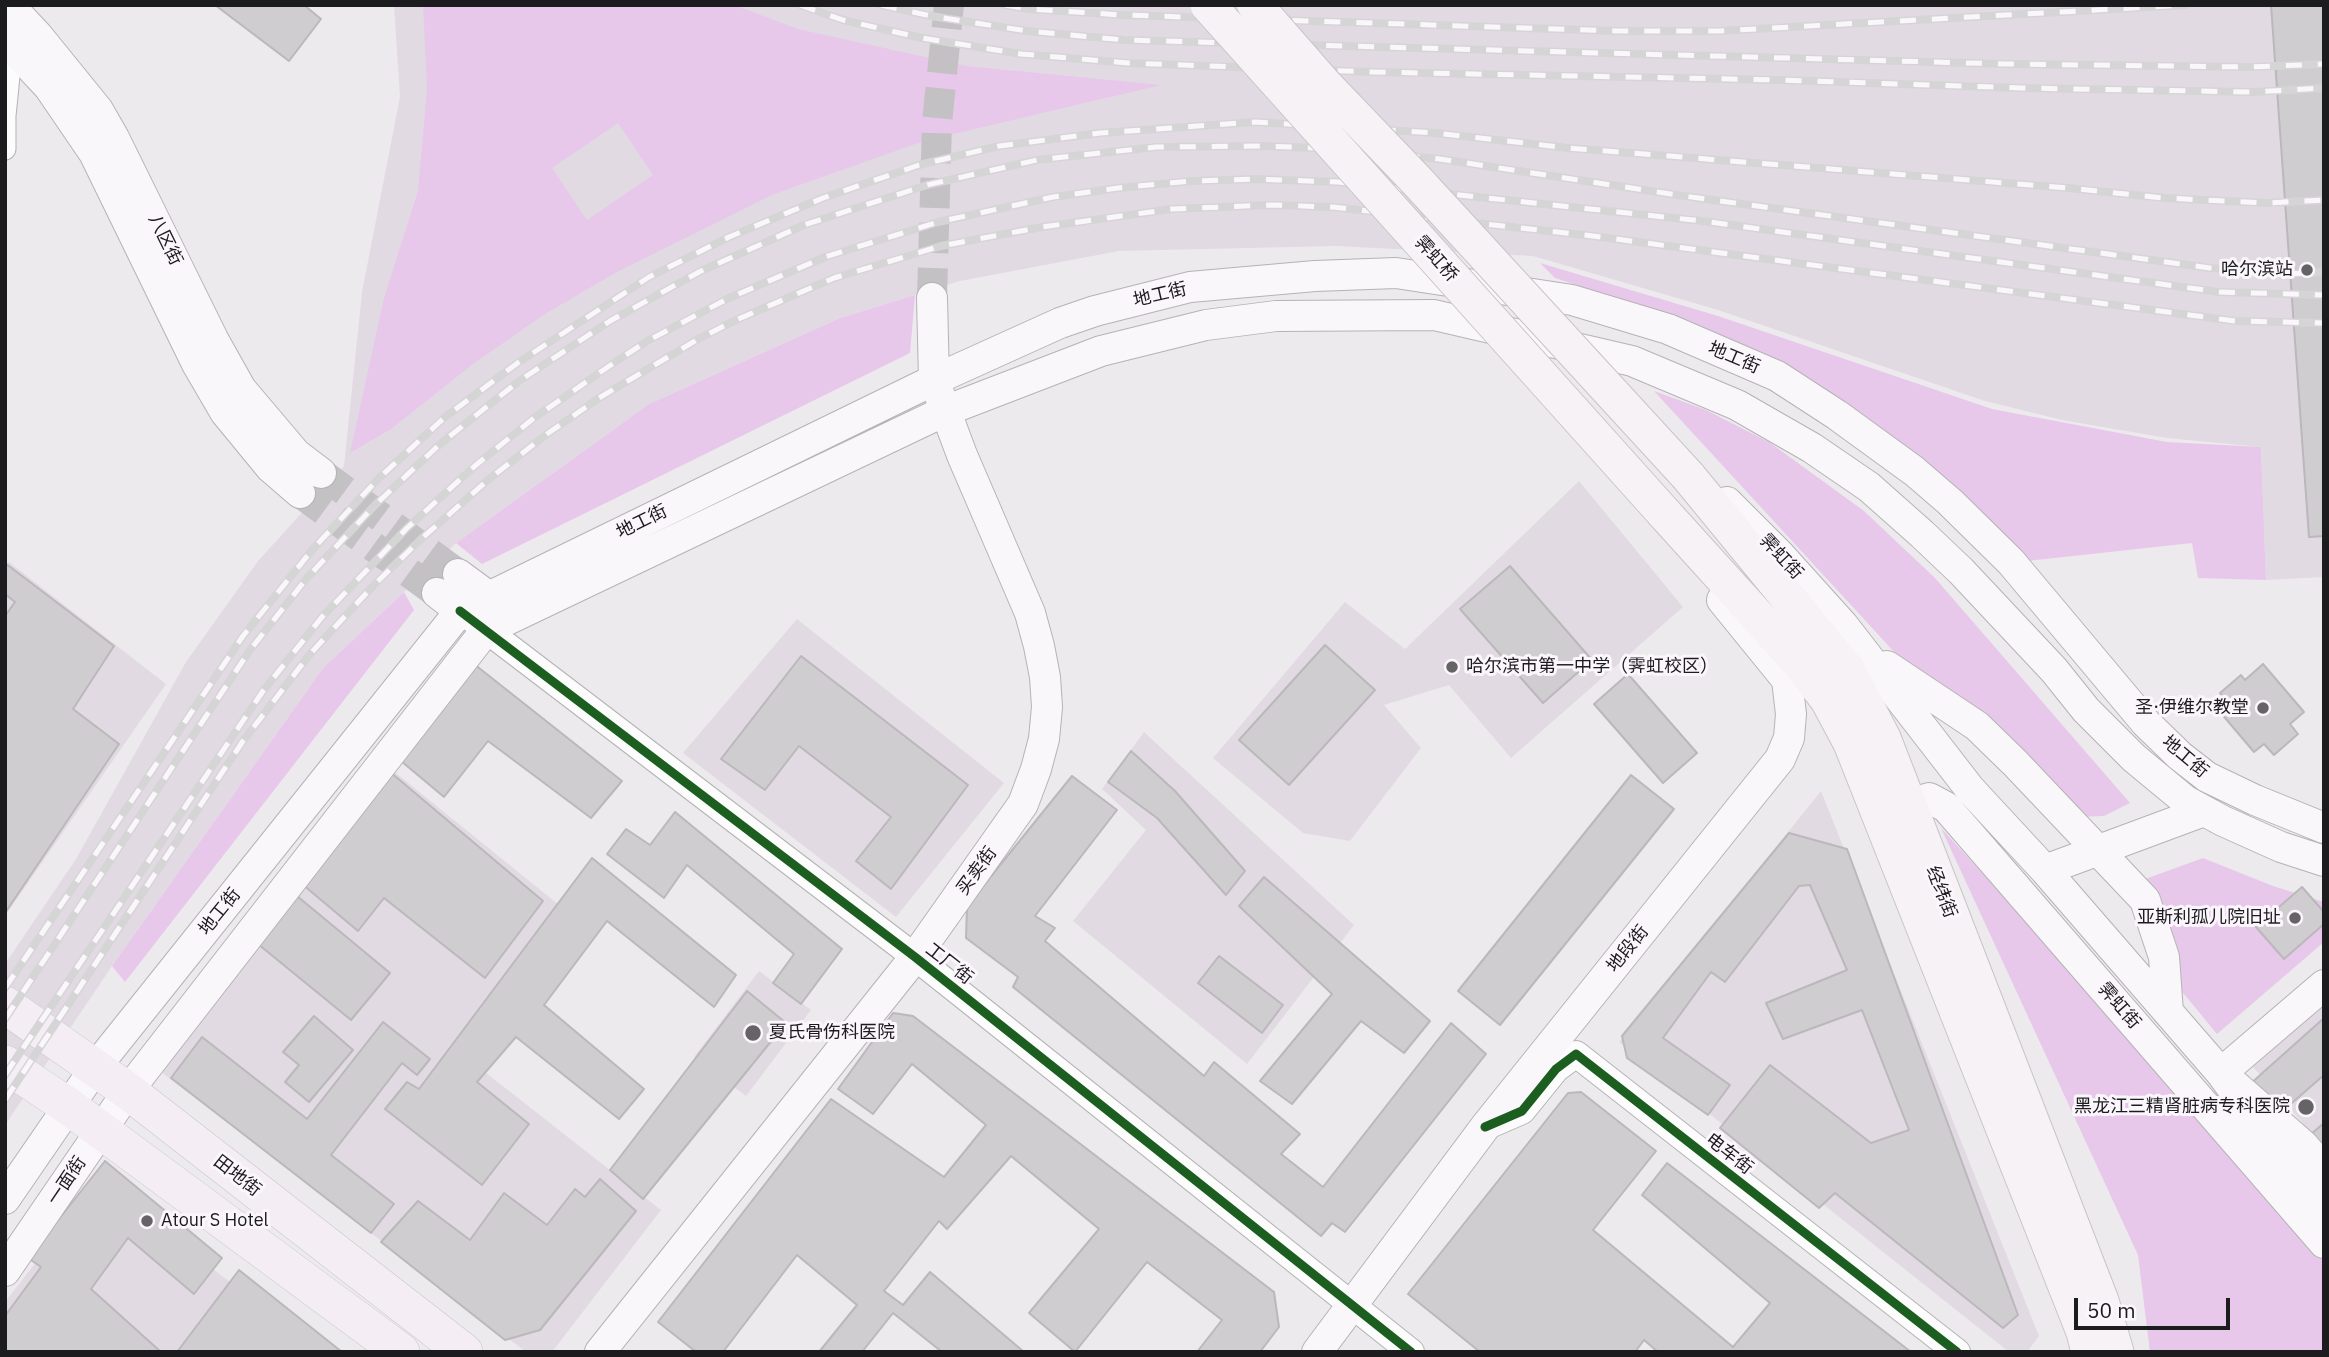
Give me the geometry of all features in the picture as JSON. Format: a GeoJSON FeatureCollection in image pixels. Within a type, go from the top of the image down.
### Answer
{"type":"FeatureCollection","features":[{"type":"Feature","properties":{"kind":"highway","name":"田地街"},"geometry":{"type":"LineString","coordinates":[[5,1005],[128,1091],[464,1352]]}},
{"type":"Feature","properties":{"kind":"highway"},"geometry":{"type":"LineString","coordinates":[[5,1064],[102,1130],[401,1352]]}},
{"type":"Feature","properties":{"kind":"main road","name":"八区街"},"geometry":{"type":"LineString","coordinates":[[8,43],[49,88],[94,153],[197,364],[225,412],[271,468],[311,483],[296,454],[241,389],[213,339],[98,110],[9,5]]}},
{"type":"Feature","properties":{"kind":"main road","name":"霁虹桥"},"geometry":{"type":"LineString","coordinates":[[1209,5],[1673,522]]}},
{"type":"Feature","properties":{"kind":"main road"},"geometry":{"type":"LineString","coordinates":[[1255,5],[1324,84],[1417,181],[1688,476]]}},
{"type":"Feature","properties":{"kind":"main road","name":"地工街"},"geometry":{"type":"LineString","coordinates":[[96,1068],[452,593],[488,596],[934,380],[1060,323],[1095,311],[1190,287],[1315,276],[1396,273],[1572,300],[1668,329],[1777,376],[1837,415],[1914,471],[1950,502],[2011,562],[2146,723],[2180,756],[2207,777],[2324,828]]}},
{"type":"Feature","properties":{"kind":"main road","name":"买卖街"},"geometry":{"type":"LineString","coordinates":[[600,1352],[915,957],[1023,804],[1042,749],[1047,708],[1045,677],[1030,613],[934,380],[932,298]]}},
{"type":"Feature","properties":{"kind":"main road","name":"地工街"},"geometry":{"type":"LineString","coordinates":[[128,1091],[486,630],[945,411],[1101,351],[1206,325],[1276,316],[1434,315],[1632,361],[1737,405],[1795,436],[1869,487],[1961,571],[2134,758],[2186,801],[2281,847],[2324,861]]}},
{"type":"Feature","properties":{"kind":"main road","name":"经纬街"},"geometry":{"type":"LineString","coordinates":[[1688,476],[1848,671],[1883,738],[2101,1301],[2116,1352]]}},
{"type":"Feature","properties":{"kind":"main road","name":"霁虹街"},"geometry":{"type":"LineString","coordinates":[[1688,476],[1721,496],[1760,534],[1863,650],[1970,789],[2045,870],[2221,1073],[2285,1161],[2324,1206]]}},
{"type":"Feature","properties":{"kind":"main road","name":"经纬街"},"geometry":{"type":"LineString","coordinates":[[1673,522],[1799,662],[1828,700],[1852,743],[2081,1345]]}},
{"type":"Feature","properties":{"kind":"main road","name":"地段街"},"geometry":{"type":"LineString","coordinates":[[1317,1352],[1485,1127],[1780,759],[1789,738],[1791,714],[1787,680],[1691,561],[1673,522]]}},
{"type":"Feature","properties":{"kind":"main road"},"geometry":{"type":"LineString","coordinates":[[486,630],[488,596]]}},
{"type":"Feature","properties":{"kind":"main road","name":"霁虹街"},"geometry":{"type":"LineString","coordinates":[[1863,650],[1977,726],[2145,900],[2164,957],[2168,1012]]}},
{"type":"Feature","properties":{"kind":"main road","name":"霁虹街"},"geometry":{"type":"LineString","coordinates":[[1913,819],[1919,801],[1929,797],[1946,807],[2324,1243]]}},
{"type":"Feature","properties":{"kind":"main road"},"geometry":{"type":"LineString","coordinates":[[2045,870],[2204,811]]}},
{"type":"Feature","properties":{"kind":"main road"},"geometry":{"type":"LineString","coordinates":[[2221,1073],[2324,985]]}},
{"type":"Feature","properties":{"kind":"main road"},"geometry":{"type":"LineString","coordinates":[[5,1199],[96,1068]]}},
{"type":"Feature","properties":{"kind":"main road","name":"霁虹街"},"geometry":{"type":"LineString","coordinates":[[2221,1073],[2303,1145],[2324,1169]]}},
{"type":"Feature","properties":{"kind":"main road","name":"一面街"},"geometry":{"type":"LineString","coordinates":[[5,1271],[128,1091]]}},
{"type":"Feature","properties":{"kind":"street"},"geometry":{"type":"LineString","coordinates":[[5,149],[8,43]]}},
{"type":"Feature","properties":{"kind":"street","name":"工厂街"},"geometry":{"type":"LineString","coordinates":[[452,593],[486,630],[915,957],[1411,1352]]}},
{"type":"Feature","properties":{"kind":"street","name":"电车街"},"geometry":{"type":"LineString","coordinates":[[1485,1127],[1522,1111],[1556,1069],[1576,1054],[1957,1352]]}},
{"type":"Feature","properties":{"kind":"shaded area"},"geometry":{"type":"Polygon","coordinates":[[[394,5],[2324,5],[2324,577],[2266,580],[2261,447],[2167,438],[2062,420],[1985,401],[1718,310],[1533,256],[1336,246],[1119,251],[960,281],[840,318],[649,404],[456,543],[323,668],[112,966],[5,1125],[5,964],[76,859],[186,662],[258,561],[344,466],[362,292],[400,97],[394,5]]]}},
{"type":"Feature","properties":{"kind":"shaded area"},"geometry":{"type":"Polygon","coordinates":[[[423,5],[734,5],[798,29],[966,66],[1161,85],[924,141],[774,194],[617,272],[545,314],[473,364],[391,429],[350,453],[384,298],[418,191],[427,88],[423,5]],[[618,123],[552,168],[587,220],[653,175],[618,123]]]}},
{"type":"Feature","properties":{"kind":"shaded area"},"geometry":{"type":"Polygon","coordinates":[[[1540,263],[1718,316],[1992,409],[2167,442],[2261,447],[2266,580],[2198,578],[2192,543],[2027,561],[1693,324],[1555,278],[1540,263]]]}},
{"type":"Feature","properties":{"kind":"shaded area"},"geometry":{"type":"Polygon","coordinates":[[[915,295],[910,353],[482,564],[456,543],[649,404],[840,318],[915,295]]]}},
{"type":"Feature","properties":{"kind":"shaded area"},"geometry":{"type":"Polygon","coordinates":[[[1654,391],[1706,410],[1769,442],[1864,511],[1935,578],[2130,803],[2104,816],[2078,817],[1897,655],[1654,391]]]}},
{"type":"Feature","properties":{"kind":"shaded area","name":"哈尔滨市第一中学（霁虹校区）"},"geometry":{"type":"Polygon","coordinates":[[[1579,481],[1683,607],[1511,758],[1449,685],[1384,705],[1421,748],[1350,841],[1303,833],[1213,758],[1345,602],[1405,649],[1579,481]]]}},
{"type":"Feature","properties":{"kind":"shaded area"},"geometry":{"type":"Polygon","coordinates":[[[9,562],[166,684],[5,916],[5,567],[9,562]]]}},
{"type":"Feature","properties":{"kind":"shaded area"},"geometry":{"type":"Polygon","coordinates":[[[404,592],[414,610],[125,982],[112,966],[323,668],[404,592]]]}},
{"type":"Feature","properties":{"kind":"shaded area"},"geometry":{"type":"Polygon","coordinates":[[[797,619],[1004,783],[896,917],[683,753],[797,619]]]}},
{"type":"Feature","properties":{"kind":"shaded area"},"geometry":{"type":"Polygon","coordinates":[[[1144,732],[1354,925],[1247,1064],[1073,921],[1146,830],[1102,789],[1144,732]]]}},
{"type":"Feature","properties":{"kind":"shaded area"},"geometry":{"type":"Polygon","coordinates":[[[391,769],[559,905],[453,1047],[661,1210],[552,1352],[526,1352],[161,1072],[391,769]]]}},
{"type":"Feature","properties":{"kind":"shaded area"},"geometry":{"type":"Polygon","coordinates":[[[1821,791],[2039,1336],[2027,1352],[2009,1352],[1619,1042],[1821,791]]]}},
{"type":"Feature","properties":{"kind":"shaded area"},"geometry":{"type":"Polygon","coordinates":[[[1941,828],[2229,1142],[2265,1196],[2324,1262],[2324,1352],[2150,1352],[2138,1255],[1941,828]]]}},
{"type":"Feature","properties":{"kind":"shaded area"},"geometry":{"type":"Polygon","coordinates":[[[2203,858],[2273,886],[2324,902],[2324,942],[2217,1034],[2179,988],[2126,886],[2203,858]]]}},
{"type":"Feature","properties":{"kind":"shaded area","name":"夏氏骨伤科医院"},"geometry":{"type":"Polygon","coordinates":[[[759,971],[811,1010],[746,1096],[694,1057],[759,971]]]}},
{"type":"Feature","properties":{"kind":"shaded area","name":"黑龙江三精肾脏病专科医院"},"geometry":{"type":"Polygon","coordinates":[[[2324,1004],[2324,1147],[2253,1067],[2324,1004]]]}},
{"type":"Feature","properties":{"kind":"shaded area"},"geometry":{"type":"Polygon","coordinates":[[[100,1180],[319,1352],[5,1352],[5,1302],[100,1180]]]}},
{"type":"Feature","properties":{"kind":"building"},"geometry":{"type":"Polygon","coordinates":[[[215,5],[304,5],[321,19],[289,61],[215,5]]]}},
{"type":"Feature","properties":{"kind":"building","name":"哈尔滨站"},"geometry":{"type":"Polygon","coordinates":[[[2271,5],[2324,5],[2324,536],[2309,537],[2271,5]]]}},
{"type":"Feature","properties":{"kind":"building"},"geometry":{"type":"Polygon","coordinates":[[[5,563],[114,646],[73,709],[119,744],[5,913],[5,616],[15,602],[5,594],[5,563]]]}},
{"type":"Feature","properties":{"kind":"building"},"geometry":{"type":"Polygon","coordinates":[[[1510,566],[1592,660],[1543,703],[1460,609],[1510,566]]]}},
{"type":"Feature","properties":{"kind":"building"},"geometry":{"type":"Polygon","coordinates":[[[1325,645],[1375,690],[1289,785],[1239,740],[1325,645]]]}},
{"type":"Feature","properties":{"kind":"building"},"geometry":{"type":"Polygon","coordinates":[[[801,656],[968,785],[891,889],[856,861],[891,817],[799,746],[765,790],[721,759],[801,656]]]}},
{"type":"Feature","properties":{"kind":"building"},"geometry":{"type":"Polygon","coordinates":[[[474,664],[622,781],[591,818],[488,741],[444,797],[401,761],[474,664]]]}},
{"type":"Feature","properties":{"kind":"building","name":"圣·伊维尔教堂"},"geometry":{"type":"Polygon","coordinates":[[[2263,664],[2304,712],[2290,724],[2298,734],[2274,755],[2264,744],[2254,752],[2220,712],[2229,704],[2220,693],[2241,675],[2245,680],[2263,664]]]}},
{"type":"Feature","properties":{"kind":"building"},"geometry":{"type":"Polygon","coordinates":[[[1628,674],[1697,753],[1663,783],[1594,704],[1628,674]]]}},
{"type":"Feature","properties":{"kind":"building"},"geometry":{"type":"Polygon","coordinates":[[[1131,751],[1175,791],[1245,871],[1226,895],[1157,818],[1108,782],[1131,751]]]}},
{"type":"Feature","properties":{"kind":"building"},"geometry":{"type":"Polygon","coordinates":[[[389,771],[543,901],[485,978],[384,898],[358,931],[302,884],[389,771]]]}},
{"type":"Feature","properties":{"kind":"building"},"geometry":{"type":"Polygon","coordinates":[[[1631,775],[1674,809],[1500,1025],[1458,991],[1631,775]]]}},
{"type":"Feature","properties":{"kind":"building"},"geometry":{"type":"Polygon","coordinates":[[[1072,776],[1117,810],[1035,916],[1055,928],[1045,941],[1204,1076],[1214,1062],[1300,1134],[1281,1154],[1323,1187],[1451,1023],[1486,1054],[1345,1232],[1332,1223],[1321,1236],[1013,987],[1018,977],[966,938],[967,906],[1072,776]]]}},
{"type":"Feature","properties":{"kind":"building"},"geometry":{"type":"Polygon","coordinates":[[[675,812],[842,949],[801,1004],[773,983],[794,954],[687,865],[664,898],[607,854],[626,829],[650,845],[675,812]]]}},
{"type":"Feature","properties":{"kind":"building"},"geometry":{"type":"Polygon","coordinates":[[[1789,833],[1847,849],[2018,1315],[2003,1328],[1835,1193],[1819,1208],[1720,1128],[1770,1065],[1871,1143],[1909,1130],[1862,1010],[1783,1039],[1766,1003],[1847,970],[1810,885],[1799,886],[1725,982],[1711,972],[1663,1038],[1730,1085],[1708,1115],[1627,1058],[1622,1036],[1789,833]]]}},
{"type":"Feature","properties":{"kind":"building"},"geometry":{"type":"Polygon","coordinates":[[[592,858],[736,975],[714,1007],[607,921],[544,1005],[644,1089],[619,1119],[516,1037],[477,1082],[529,1124],[482,1185],[385,1109],[407,1082],[419,1089],[592,858]]]}},
{"type":"Feature","properties":{"kind":"building"},"geometry":{"type":"Polygon","coordinates":[[[1264,877],[1430,1021],[1404,1053],[1361,1021],[1292,1104],[1260,1081],[1332,994],[1239,906],[1264,877]]]}},
{"type":"Feature","properties":{"kind":"building","name":"亚斯利孤儿院旧址"},"geometry":{"type":"Polygon","coordinates":[[[2302,887],[2324,912],[2324,924],[2284,959],[2256,927],[2302,887]]]}},
{"type":"Feature","properties":{"kind":"building"},"geometry":{"type":"Polygon","coordinates":[[[297,896],[390,973],[351,1020],[258,944],[297,896]]]}},
{"type":"Feature","properties":{"kind":"building"},"geometry":{"type":"Polygon","coordinates":[[[1219,956],[1283,1005],[1262,1033],[1198,983],[1219,956]]]}},
{"type":"Feature","properties":{"kind":"building"},"geometry":{"type":"Polygon","coordinates":[[[747,991],[786,1023],[643,1199],[610,1170],[747,991]]]}},
{"type":"Feature","properties":{"kind":"building"},"geometry":{"type":"Polygon","coordinates":[[[893,1013],[913,1016],[1274,1292],[1279,1327],[1260,1352],[1197,1352],[1222,1320],[1147,1262],[1075,1352],[1029,1313],[1099,1229],[1011,1156],[947,1229],[939,1221],[884,1291],[903,1305],[930,1272],[1024,1352],[942,1352],[893,1313],[862,1352],[819,1352],[857,1305],[797,1255],[723,1352],[696,1352],[658,1322],[831,1099],[944,1177],[986,1125],[912,1064],[873,1114],[838,1089],[893,1013]]]}},
{"type":"Feature","properties":{"kind":"building"},"geometry":{"type":"Polygon","coordinates":[[[314,1016],[353,1050],[309,1102],[285,1082],[299,1065],[283,1052],[314,1016]]]}},
{"type":"Feature","properties":{"kind":"building"},"geometry":{"type":"Polygon","coordinates":[[[2324,1018],[2324,1075],[2277,1116],[2249,1085],[2324,1018]]]}},
{"type":"Feature","properties":{"kind":"building"},"geometry":{"type":"Polygon","coordinates":[[[383,1022],[430,1059],[417,1075],[402,1063],[331,1155],[394,1204],[371,1233],[171,1078],[202,1037],[307,1119],[383,1022]]]}},
{"type":"Feature","properties":{"kind":"building"},"geometry":{"type":"Polygon","coordinates":[[[1581,1092],[1656,1151],[1593,1230],[1733,1347],[1770,1303],[1642,1195],[1667,1163],[1911,1352],[1658,1352],[1644,1340],[1635,1352],[1480,1352],[1408,1294],[1568,1093],[1581,1092]]]}},
{"type":"Feature","properties":{"kind":"building"},"geometry":{"type":"Polygon","coordinates":[[[2324,1123],[2324,1150],[2310,1135],[2324,1123]]]}},
{"type":"Feature","properties":{"kind":"building"},"geometry":{"type":"Polygon","coordinates":[[[105,1161],[222,1258],[194,1294],[128,1238],[91,1289],[161,1352],[5,1352],[5,1316],[41,1267],[28,1258],[105,1161]]]}},
{"type":"Feature","properties":{"kind":"building"},"geometry":{"type":"Polygon","coordinates":[[[600,1179],[636,1211],[540,1330],[505,1340],[381,1242],[418,1201],[470,1240],[504,1193],[547,1225],[575,1189],[585,1197],[600,1179]]]}},
{"type":"Feature","properties":{"kind":"building"},"geometry":{"type":"Polygon","coordinates":[[[239,1270],[342,1352],[177,1352],[239,1270]]]}},
{"type":"Feature","properties":{"kind":"tunnel"},"geometry":{"type":"LineString","coordinates":[[932,298],[937,123],[949,5]]}},
{"type":"Feature","properties":{"kind":"tunnel"},"geometry":{"type":"LineString","coordinates":[[321,473],[458,574]]}},
{"type":"Feature","properties":{"kind":"tunnel"},"geometry":{"type":"LineString","coordinates":[[300,493],[437,593]]}},
{"type":"Feature","properties":{"kind":"railway"},"geometry":{"type":"LineString","coordinates":[[800,5],[843,20],[922,38],[1021,54],[1128,63],[1372,72],[2021,88],[2253,92],[2324,88]]}},
{"type":"Feature","properties":{"kind":"railway"},"geometry":{"type":"LineString","coordinates":[[881,5],[1027,31],[1125,40],[2006,64],[2250,67],[2324,64]]}},
{"type":"Feature","properties":{"kind":"railway"},"geometry":{"type":"LineString","coordinates":[[1005,5],[1122,15],[1618,31],[1719,31],[2186,5]]}},
{"type":"Feature","properties":{"kind":"railway"},"geometry":{"type":"LineString","coordinates":[[5,988],[243,636],[312,550],[378,479],[445,417],[519,362],[649,277],[729,237],[823,198],[919,165],[999,146],[1100,133],[1255,122],[1435,133],[1569,148],[2164,198],[2266,203],[2324,200]]}},
{"type":"Feature","properties":{"kind":"railway"},"geometry":{"type":"LineString","coordinates":[[5,1019],[250,650],[307,578],[375,505],[440,444],[519,381],[610,321],[699,272],[804,225],[927,185],[1037,160],[1156,147],[1263,146],[1342,149],[1440,159],[1684,196],[2210,268],[2286,274],[2324,272]]}},
{"type":"Feature","properties":{"kind":"railway"},"geometry":{"type":"LineString","coordinates":[[5,1075],[263,691],[322,617],[407,528],[476,465],[534,418],[618,360],[649,340],[729,298],[825,257],[938,222],[1053,197],[1192,181],[1254,179],[1338,182],[1702,221],[2219,292],[2324,295]]}},
{"type":"Feature","properties":{"kind":"railway"},"geometry":{"type":"LineString","coordinates":[[5,1100],[243,741],[310,654],[373,586],[489,479],[599,398],[700,338],[834,278],[941,246],[1042,227],[1172,209],[1271,205],[1333,207],[1593,236],[2235,321],[2324,323]]}},
{"type":"Feature","properties":{"kind":"cycle path"},"geometry":{"type":"LineString","coordinates":[[460,611],[915,957],[1411,1352]]}},
{"type":"Feature","properties":{"kind":"cycle path"},"geometry":{"type":"LineString","coordinates":[[1485,1127],[1522,1111],[1556,1069],[1576,1054],[1957,1352]]}},
{"type":"Feature","properties":{"kind":"place","name":"哈尔滨站"},"geometry":{"type":"Point","coordinates":[2307,270]}},
{"type":"Feature","properties":{"kind":"place","name":"哈尔滨市第一中学（霁虹校区）"},"geometry":{"type":"Point","coordinates":[1452,667]}},
{"type":"Feature","properties":{"kind":"place","name":"圣·伊维尔教堂"},"geometry":{"type":"Point","coordinates":[2263,708]}},
{"type":"Feature","properties":{"kind":"place","name":"亚斯利孤儿院旧址"},"geometry":{"type":"Point","coordinates":[2295,918]}},
{"type":"Feature","properties":{"kind":"place","name":"夏氏骨伤科医院"},"geometry":{"type":"Point","coordinates":[753,1033]}},
{"type":"Feature","properties":{"kind":"place","name":"黑龙江三精肾脏病专科医院"},"geometry":{"type":"Point","coordinates":[2306,1107]}},
{"type":"Feature","properties":{"kind":"place","name":"Atour S Hotel"},"geometry":{"type":"Point","coordinates":[147,1221]}}]}
